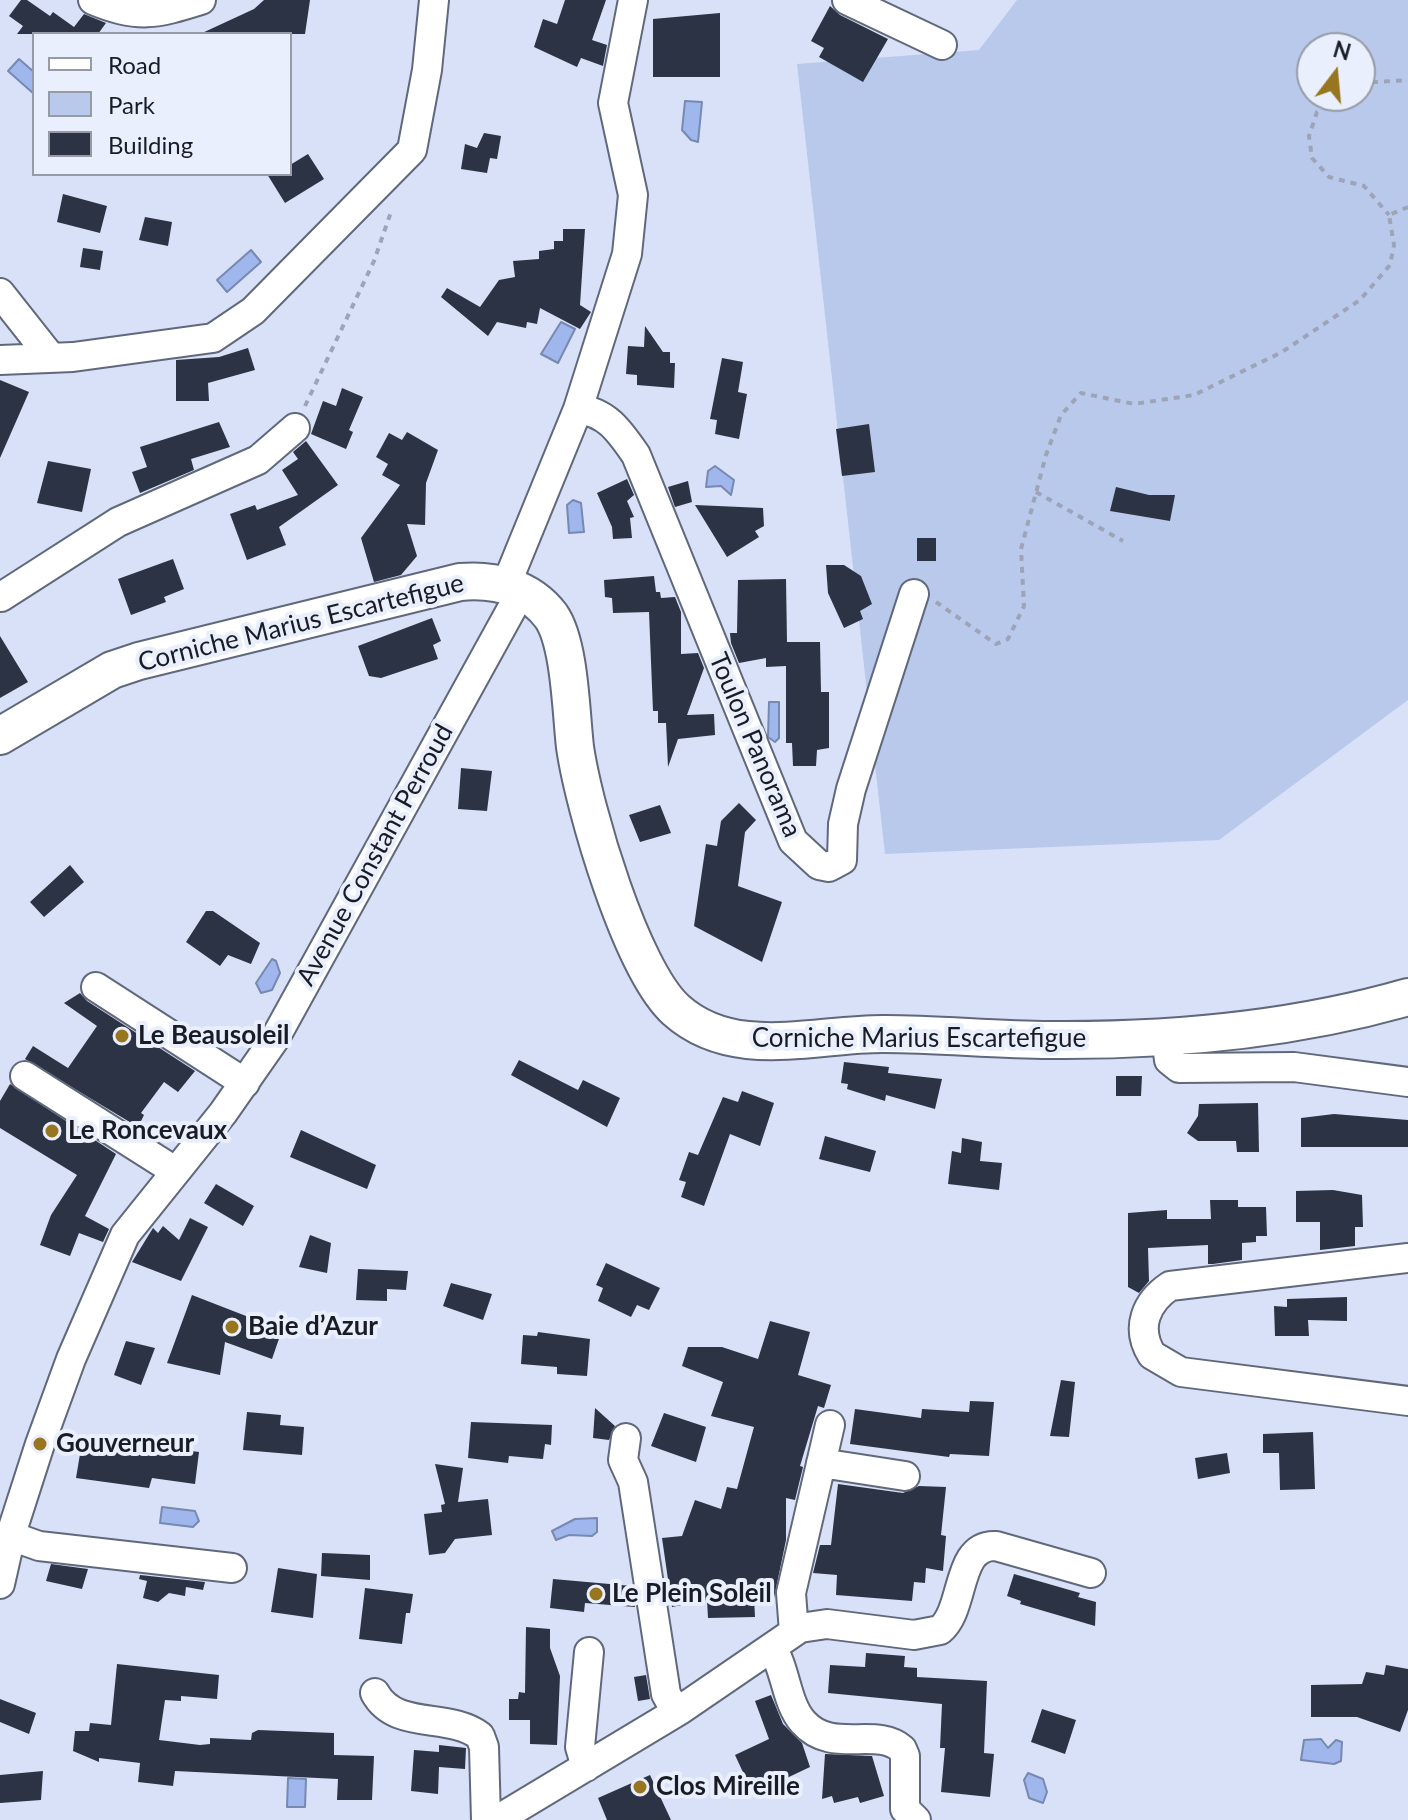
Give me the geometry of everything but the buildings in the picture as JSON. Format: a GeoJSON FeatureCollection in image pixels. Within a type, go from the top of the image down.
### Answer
{"type":"FeatureCollection","features":[{"type":"Feature","properties":{"kind":"main road","name":"Corniche Marius Escartefigue"},"geometry":{"type":"LineString","coordinates":[[0,736],[112,670],[139,661],[460,582],[492,581],[514,589],[542,607],[557,628],[584,800],[653,984],[677,1011],[693,1022],[726,1036],[763,1042],[852,1034],[1049,1040],[1166,1036],[1287,1025],[1408,997]]}},
{"type":"Feature","properties":{"kind":"street"},"geometry":{"type":"LineString","coordinates":[[93,0],[123,13],[161,12],[201,0]]}},
{"type":"Feature","properties":{"kind":"street"},"geometry":{"type":"LineString","coordinates":[[0,360],[49,355],[73,357],[213,338],[253,311],[412,150],[427,70],[434,0]]}},
{"type":"Feature","properties":{"kind":"street","name":"Avenue Constant Perroud"},"geometry":{"type":"LineString","coordinates":[[0,1584],[8,1531],[61,1384],[134,1220],[245,1083],[274,1040],[514,589],[578,409],[627,254],[633,195],[613,103],[633,0]]}},
{"type":"Feature","properties":{"kind":"street"},"geometry":{"type":"LineString","coordinates":[[847,0],[942,45]]}},
{"type":"Feature","properties":{"kind":"street"},"geometry":{"type":"LineString","coordinates":[[0,293],[49,355]]}},
{"type":"Feature","properties":{"kind":"street","name":"Toulon Panorama"},"geometry":{"type":"LineString","coordinates":[[578,409],[592,411],[617,427],[636,455],[793,841],[819,865],[829,867],[842,860],[843,824],[851,789],[914,594]]}},
{"type":"Feature","properties":{"kind":"street"},"geometry":{"type":"LineString","coordinates":[[0,597],[118,522],[258,460],[295,428]]}},
{"type":"Feature","properties":{"kind":"street"},"geometry":{"type":"LineString","coordinates":[[0,571],[3,572],[0,597]]}},
{"type":"Feature","properties":{"kind":"street"},"geometry":{"type":"LineString","coordinates":[[96,987],[245,1083]]}},
{"type":"Feature","properties":{"kind":"street"},"geometry":{"type":"LineString","coordinates":[[1166,1036],[1169,1060],[1179,1068],[1294,1067],[1408,1082]]}},
{"type":"Feature","properties":{"kind":"street"},"geometry":{"type":"LineString","coordinates":[[25,1076],[175,1171]]}},
{"type":"Feature","properties":{"kind":"street"},"geometry":{"type":"LineString","coordinates":[[1408,1258],[1170,1286],[1153,1300],[1143,1326],[1152,1355],[1174,1370],[1408,1401]]}},
{"type":"Feature","properties":{"kind":"street"},"geometry":{"type":"LineString","coordinates":[[830,1425],[791,1593],[781,1662],[798,1713],[812,1729],[832,1739],[882,1741],[900,1747],[905,1756],[905,1809],[916,1820]]}},
{"type":"Feature","properties":{"kind":"street"},"geometry":{"type":"LineString","coordinates":[[626,1438],[623,1460],[633,1482],[633,1503],[666,1694],[676,1712]]}},
{"type":"Feature","properties":{"kind":"street"},"geometry":{"type":"LineString","coordinates":[[821,1463],[905,1476]]}},
{"type":"Feature","properties":{"kind":"street"},"geometry":{"type":"LineString","coordinates":[[8,1531],[39,1546],[232,1568]]}},
{"type":"Feature","properties":{"kind":"street"},"geometry":{"type":"LineString","coordinates":[[497,1820],[676,1712],[783,1640],[813,1624],[914,1635],[940,1630],[956,1607],[969,1561],[983,1547],[996,1546],[1091,1573]]}},
{"type":"Feature","properties":{"kind":"street"},"geometry":{"type":"LineString","coordinates":[[586,1767],[580,1747],[589,1652]]}},
{"type":"Feature","properties":{"kind":"street"},"geometry":{"type":"LineString","coordinates":[[375,1693],[391,1711],[466,1727],[480,1736],[484,1747],[483,1806],[486,1820]]}},
{"type":"Feature","properties":{"kind":"path"},"geometry":{"type":"LineString","coordinates":[[1376,82],[1408,80]]}},
{"type":"Feature","properties":{"kind":"path"},"geometry":{"type":"LineString","coordinates":[[914,594],[934,601],[996,644],[1008,639],[1024,606],[1021,549],[1036,492],[1061,415],[1072,400],[1081,393],[1134,404],[1194,395],[1282,352],[1360,300],[1390,265],[1394,245],[1389,215],[1364,186],[1329,177],[1312,158],[1309,136],[1317,112]]}},
{"type":"Feature","properties":{"kind":"path"},"geometry":{"type":"LineString","coordinates":[[295,428],[374,261],[393,206]]}},
{"type":"Feature","properties":{"kind":"path"},"geometry":{"type":"LineString","coordinates":[[1389,215],[1408,207]]}},
{"type":"Feature","properties":{"kind":"path"},"geometry":{"type":"LineString","coordinates":[[1036,492],[1123,541]]}},
{"type":"Feature","properties":{"kind":"green space"},"geometry":{"type":"Polygon","coordinates":[[[1017,0],[1408,0],[1408,700],[1219,840],[885,854],[797,64],[979,50],[1017,0]]]}},
{"type":"Feature","properties":{"kind":"shaded area"},"geometry":{"type":"Polygon","coordinates":[[[19,59],[32,70],[32,92],[8,71],[19,59]]]}},
{"type":"Feature","properties":{"kind":"shaded area"},"geometry":{"type":"Polygon","coordinates":[[[685,101],[702,102],[698,142],[691,140],[682,130],[685,101]]]}},
{"type":"Feature","properties":{"kind":"shaded area"},"geometry":{"type":"Polygon","coordinates":[[[251,250],[261,262],[227,292],[217,280],[251,250]]]}},
{"type":"Feature","properties":{"kind":"shaded area"},"geometry":{"type":"Polygon","coordinates":[[[561,322],[575,329],[558,363],[541,354],[561,322]]]}},
{"type":"Feature","properties":{"kind":"shaded area"},"geometry":{"type":"Polygon","coordinates":[[[715,466],[734,480],[731,495],[721,486],[706,487],[708,471],[715,466]]]}},
{"type":"Feature","properties":{"kind":"shaded area"},"geometry":{"type":"Polygon","coordinates":[[[573,500],[581,503],[584,532],[569,533],[567,505],[573,500]]]}},
{"type":"Feature","properties":{"kind":"shaded area"},"geometry":{"type":"Polygon","coordinates":[[[769,702],[779,702],[779,738],[775,742],[768,737],[769,702]]]}},
{"type":"Feature","properties":{"kind":"shaded area"},"geometry":{"type":"Polygon","coordinates":[[[272,959],[276,961],[280,973],[272,990],[261,993],[256,983],[272,959]]]}},
{"type":"Feature","properties":{"kind":"shaded area"},"geometry":{"type":"Polygon","coordinates":[[[162,1507],[195,1511],[199,1521],[193,1527],[160,1523],[162,1507]]]}},
{"type":"Feature","properties":{"kind":"shaded area"},"geometry":{"type":"Polygon","coordinates":[[[597,1518],[597,1532],[592,1536],[569,1535],[556,1540],[552,1531],[575,1519],[597,1518]]]}},
{"type":"Feature","properties":{"kind":"shaded area"},"geometry":{"type":"Polygon","coordinates":[[[1321,1739],[1328,1748],[1336,1740],[1342,1742],[1341,1761],[1334,1764],[1301,1760],[1304,1740],[1321,1739]]]}},
{"type":"Feature","properties":{"kind":"shaded area"},"geometry":{"type":"Polygon","coordinates":[[[1028,1773],[1043,1779],[1047,1792],[1043,1803],[1029,1798],[1024,1780],[1028,1773]]]}},
{"type":"Feature","properties":{"kind":"shaded area"},"geometry":{"type":"Polygon","coordinates":[[[288,1778],[306,1779],[305,1807],[287,1807],[288,1778]]]}},
{"type":"Feature","properties":{"kind":"place","name":"Le Beausoleil"},"geometry":{"type":"Point","coordinates":[122,1036]}},
{"type":"Feature","properties":{"kind":"place","name":"Le Roncevaux"},"geometry":{"type":"Point","coordinates":[52,1131]}},
{"type":"Feature","properties":{"kind":"place","name":"Baie d’Azur"},"geometry":{"type":"Point","coordinates":[232,1327]}},
{"type":"Feature","properties":{"kind":"place","name":"Gouverneur"},"geometry":{"type":"Point","coordinates":[40,1444]}},
{"type":"Feature","properties":{"kind":"place","name":"Le Plein Soleil"},"geometry":{"type":"Point","coordinates":[596,1594]}},
{"type":"Feature","properties":{"kind":"place","name":"Clos Mireille"},"geometry":{"type":"Point","coordinates":[640,1787]}}]}
